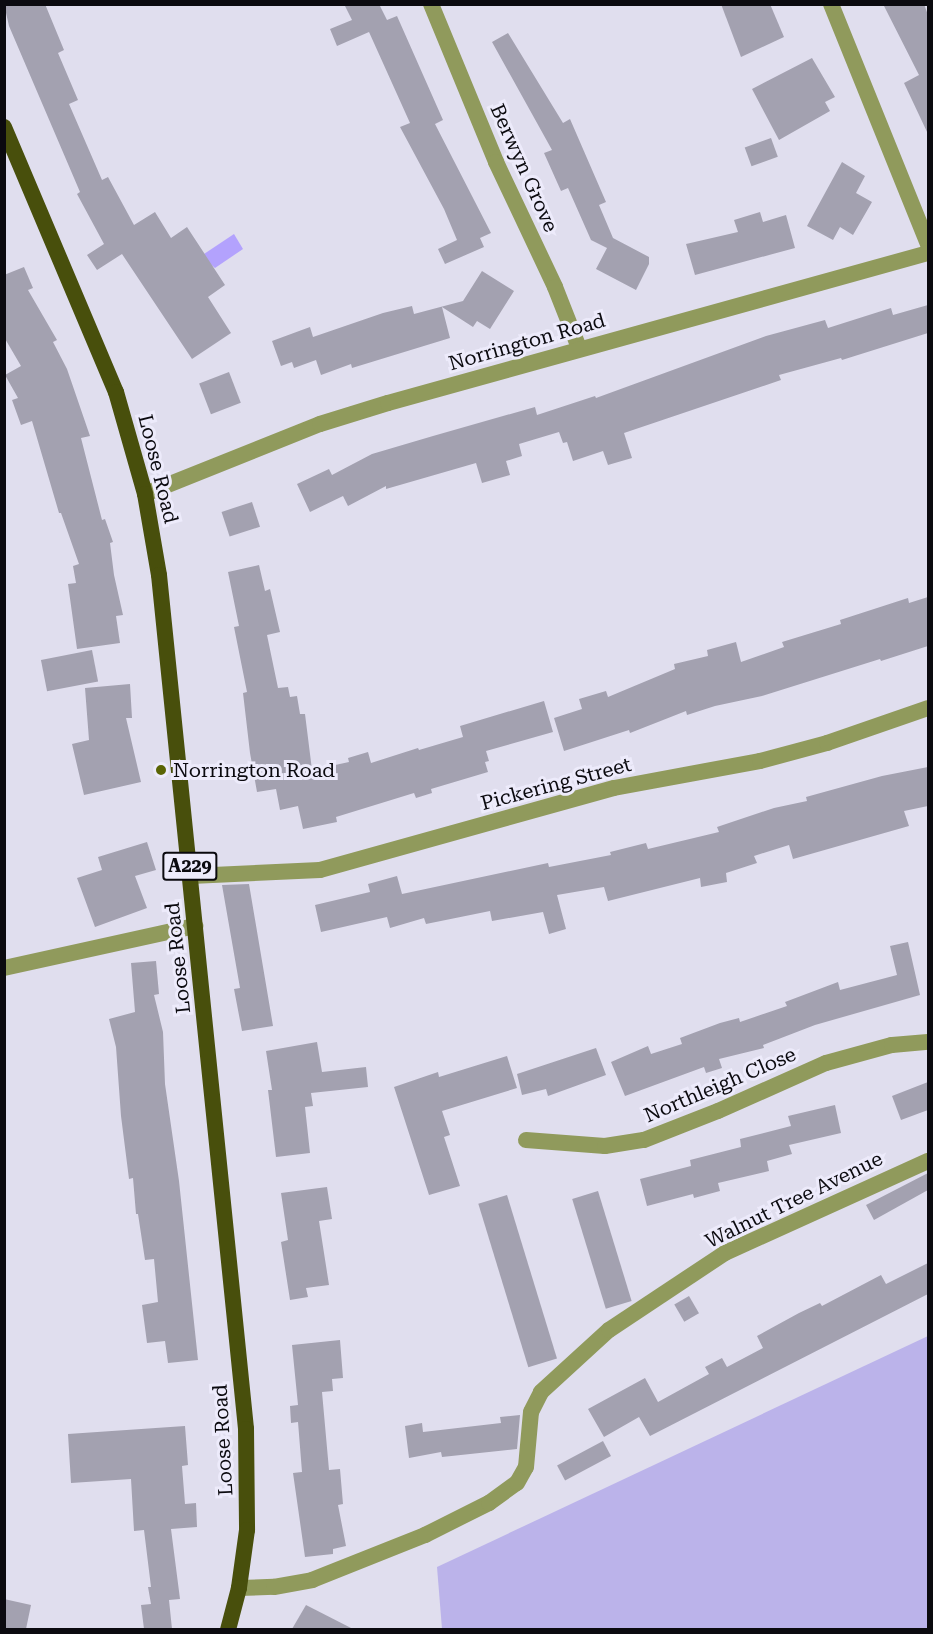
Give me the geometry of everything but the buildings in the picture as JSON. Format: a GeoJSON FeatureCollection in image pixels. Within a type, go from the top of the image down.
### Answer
{"type":"FeatureCollection","features":[{"type":"Feature","properties":{"kind":"highway","name":"Loose Road"},"geometry":{"type":"LineString","coordinates":[[4,127],[116,392],[145,494],[159,574],[246,1429],[248,1521],[239,1588],[228,1629]]}},
{"type":"Feature","properties":{"kind":"street","name":"Berwyn Grove"},"geometry":{"type":"LineString","coordinates":[[431,4],[492,151],[555,286],[579,348]]}},
{"type":"Feature","properties":{"kind":"street"},"geometry":{"type":"LineString","coordinates":[[831,4],[928,244]]}},
{"type":"Feature","properties":{"kind":"street","name":"Norrington Road"},"geometry":{"type":"LineString","coordinates":[[145,494],[320,424],[579,348],[928,253]]}},
{"type":"Feature","properties":{"kind":"street","name":"Pickering Street"},"geometry":{"type":"LineString","coordinates":[[191,876],[320,870],[614,788],[760,761],[805,749],[928,708]]}},
{"type":"Feature","properties":{"kind":"street"},"geometry":{"type":"LineString","coordinates":[[4,968],[195,926]]}},
{"type":"Feature","properties":{"kind":"street","name":"Northleigh Close"},"geometry":{"type":"LineString","coordinates":[[526,1140],[605,1146],[644,1140],[718,1111],[826,1063],[892,1045],[928,1042]]}},
{"type":"Feature","properties":{"kind":"street","name":"Walnut Tree Avenue"},"geometry":{"type":"LineString","coordinates":[[239,1588],[274,1587],[312,1580],[425,1535],[489,1503],[517,1483],[526,1467],[531,1412],[541,1392],[609,1330],[725,1253],[928,1161]]}},
{"type":"Feature","properties":{"kind":"shaded area"},"geometry":{"type":"Polygon","coordinates":[[[234,234],[243,249],[215,268],[201,256],[234,234]]]}},
{"type":"Feature","properties":{"kind":"shaded area"},"geometry":{"type":"Polygon","coordinates":[[[928,1336],[928,1629],[442,1629],[437,1567],[928,1336]]]}},
{"type":"Feature","properties":{"kind":"place","name":"Norrington Road"},"geometry":{"type":"Point","coordinates":[161,770]}}]}
